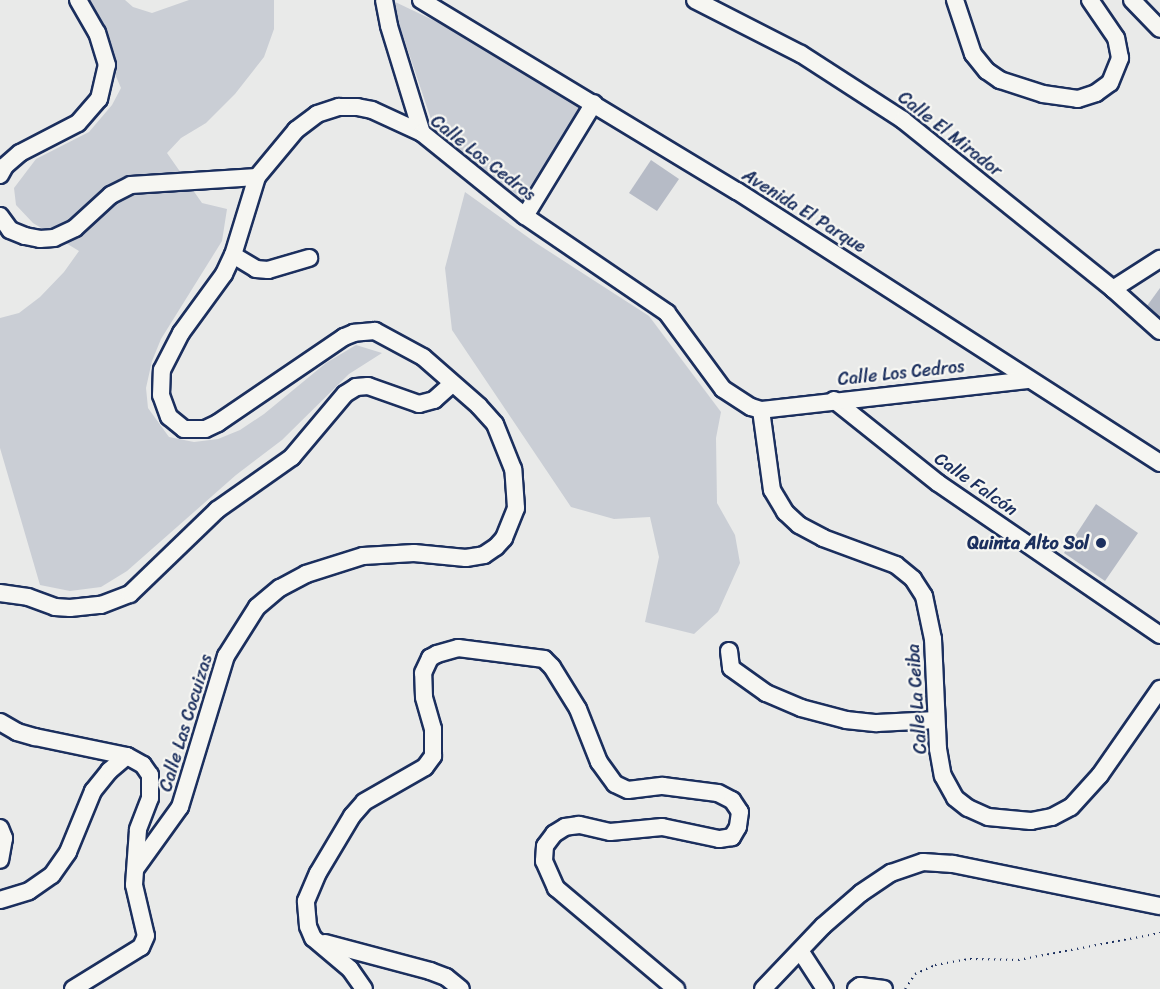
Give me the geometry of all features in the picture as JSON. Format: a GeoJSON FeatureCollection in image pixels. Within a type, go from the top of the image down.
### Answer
{"type":"FeatureCollection","features":[{"type":"Feature","properties":{"kind":"street"},"geometry":{"type":"LineString","coordinates":[[0,175],[5,166],[20,153],[78,123],[99,99],[106,77],[106,59],[97,33],[78,0]]}},
{"type":"Feature","properties":{"kind":"street"},"geometry":{"type":"LineString","coordinates":[[384,0],[389,26],[422,133]]}},
{"type":"Feature","properties":{"kind":"street","name":"Avenida El Parque"},"geometry":{"type":"LineString","coordinates":[[421,0],[594,103],[904,297],[1028,380],[1160,463]]}},
{"type":"Feature","properties":{"kind":"street","name":"Calle El Mirador"},"geometry":{"type":"LineString","coordinates":[[695,0],[801,54],[903,120],[1113,289],[1160,331]]}},
{"type":"Feature","properties":{"kind":"street"},"geometry":{"type":"LineString","coordinates":[[956,0],[973,54],[987,71],[1000,80],[1043,94],[1078,99],[1096,93],[1110,83],[1120,58],[1116,38],[1090,0]]}},
{"type":"Feature","properties":{"kind":"street"},"geometry":{"type":"LineString","coordinates":[[1132,0],[1160,29]]}},
{"type":"Feature","properties":{"kind":"street"},"geometry":{"type":"LineString","coordinates":[[525,216],[594,103]]}},
{"type":"Feature","properties":{"kind":"street","name":"Calle Los Cedros"},"geometry":{"type":"LineString","coordinates":[[452,384],[423,357],[384,334],[365,331],[354,333],[333,344],[218,423],[194,431],[176,425],[169,417],[161,395],[162,370],[181,333],[224,274],[233,255],[257,177],[296,130],[326,110],[346,106],[372,110],[422,133],[525,216],[667,313],[723,389],[740,402],[760,410],[1028,380]]}},
{"type":"Feature","properties":{"kind":"street"},"geometry":{"type":"LineString","coordinates":[[0,216],[10,230],[40,239],[54,238],[75,228],[111,195],[131,185],[257,177]]}},
{"type":"Feature","properties":{"kind":"street"},"geometry":{"type":"LineString","coordinates":[[233,255],[256,269],[268,270],[309,258]]}},
{"type":"Feature","properties":{"kind":"street"},"geometry":{"type":"LineString","coordinates":[[1113,289],[1160,259]]}},
{"type":"Feature","properties":{"kind":"street"},"geometry":{"type":"LineString","coordinates":[[0,593],[28,597],[56,607],[70,608],[101,605],[130,594],[217,510],[292,457],[345,394],[356,387],[368,386],[419,404],[434,400],[452,384]]}},
{"type":"Feature","properties":{"kind":"street","name":"Calle Las Cocuizas"},"geometry":{"type":"LineString","coordinates":[[136,868],[180,807],[226,656],[257,607],[280,588],[306,574],[346,560],[391,553],[466,558],[484,555],[504,538],[516,508],[514,478],[507,450],[495,424],[452,384]]}},
{"type":"Feature","properties":{"kind":"street","name":"Calle Falcón"},"geometry":{"type":"LineString","coordinates":[[834,400],[938,483],[1160,635]]}},
{"type":"Feature","properties":{"kind":"street","name":"Calle La Ceiba"},"geometry":{"type":"LineString","coordinates":[[760,410],[772,490],[785,512],[799,525],[823,538],[896,565],[913,579],[924,596],[933,639],[936,720],[943,776],[955,798],[988,817],[1031,821],[1052,817],[1071,807],[1100,775],[1160,688]]}},
{"type":"Feature","properties":{"kind":"street"},"geometry":{"type":"LineString","coordinates":[[364,989],[350,969],[314,938],[308,926],[306,901],[318,873],[364,802],[425,766],[433,756],[433,729],[422,685],[423,673],[430,658],[444,650],[458,648],[544,659],[552,667],[585,723],[599,762],[615,784],[628,790],[663,786],[718,793],[732,800],[740,812],[738,827],[732,837],[719,839],[662,827],[610,832],[579,825],[565,827],[554,834],[545,846],[544,861],[556,888],[676,989]]}},
{"type":"Feature","properties":{"kind":"street"},"geometry":{"type":"LineString","coordinates":[[729,651],[731,668],[766,693],[801,708],[846,720],[877,723],[936,720]]}},
{"type":"Feature","properties":{"kind":"street"},"geometry":{"type":"LineString","coordinates":[[0,722],[18,732],[35,737],[127,756],[143,765],[150,775],[152,786],[138,830],[134,885],[146,925],[146,936],[141,946],[73,989]]}},
{"type":"Feature","properties":{"kind":"street"},"geometry":{"type":"LineString","coordinates":[[0,900],[29,891],[52,875],[68,852],[93,791],[109,771],[127,756]]}},
{"type":"Feature","properties":{"kind":"street"},"geometry":{"type":"LineString","coordinates":[[0,828],[4,838],[0,860]]}},
{"type":"Feature","properties":{"kind":"street"},"geometry":{"type":"LineString","coordinates":[[763,989],[801,952],[823,926],[861,893],[891,873],[923,862],[954,864],[1160,906]]}},
{"type":"Feature","properties":{"kind":"street"},"geometry":{"type":"LineString","coordinates":[[314,938],[338,949],[430,971],[446,977],[461,989]]}},
{"type":"Feature","properties":{"kind":"street"},"geometry":{"type":"LineString","coordinates":[[801,952],[825,989]]}},
{"type":"Feature","properties":{"kind":"street"},"geometry":{"type":"LineString","coordinates":[[856,989],[860,986],[884,989]]}},
{"type":"Feature","properties":{"kind":"path"},"geometry":{"type":"LineString","coordinates":[[905,989],[915,974],[934,965],[970,959],[1018,960],[1160,933]]}},
{"type":"Feature","properties":{"kind":"shaded area"},"geometry":{"type":"Polygon","coordinates":[[[83,0],[125,0],[133,7],[152,13],[189,0],[274,0],[274,29],[264,57],[235,94],[206,123],[181,138],[167,153],[202,203],[227,209],[222,241],[161,339],[152,361],[146,388],[148,408],[169,437],[194,442],[218,439],[240,430],[264,414],[326,363],[356,345],[382,353],[349,374],[282,440],[236,475],[127,571],[101,587],[70,591],[40,585],[0,448],[0,318],[19,313],[40,297],[64,272],[79,251],[33,223],[16,205],[14,188],[36,159],[89,132],[112,105],[121,88],[83,0]]]}},
{"type":"Feature","properties":{"kind":"shaded area"},"geometry":{"type":"Polygon","coordinates":[[[391,0],[475,40],[581,107],[525,201],[436,134],[391,0]]]}},
{"type":"Feature","properties":{"kind":"shaded area"},"geometry":{"type":"Polygon","coordinates":[[[465,192],[536,243],[649,316],[721,412],[716,438],[717,503],[735,535],[740,563],[718,612],[694,634],[645,622],[659,557],[650,517],[614,519],[571,507],[452,330],[445,268],[465,192]]]}},
{"type":"Feature","properties":{"kind":"building"},"geometry":{"type":"Polygon","coordinates":[[[651,160],[679,179],[657,211],[629,193],[651,160]]]}},
{"type":"Feature","properties":{"kind":"building"},"geometry":{"type":"Polygon","coordinates":[[[1160,288],[1160,322],[1144,310],[1160,288]]]}},
{"type":"Feature","properties":{"kind":"building","name":"Quinta Alto Sol"},"geometry":{"type":"Polygon","coordinates":[[[1096,504],[1138,533],[1105,581],[1064,553],[1096,504]]]}},
{"type":"Feature","properties":{"kind":"place","name":"Quinta Alto Sol"},"geometry":{"type":"Point","coordinates":[1101,543]}}]}
